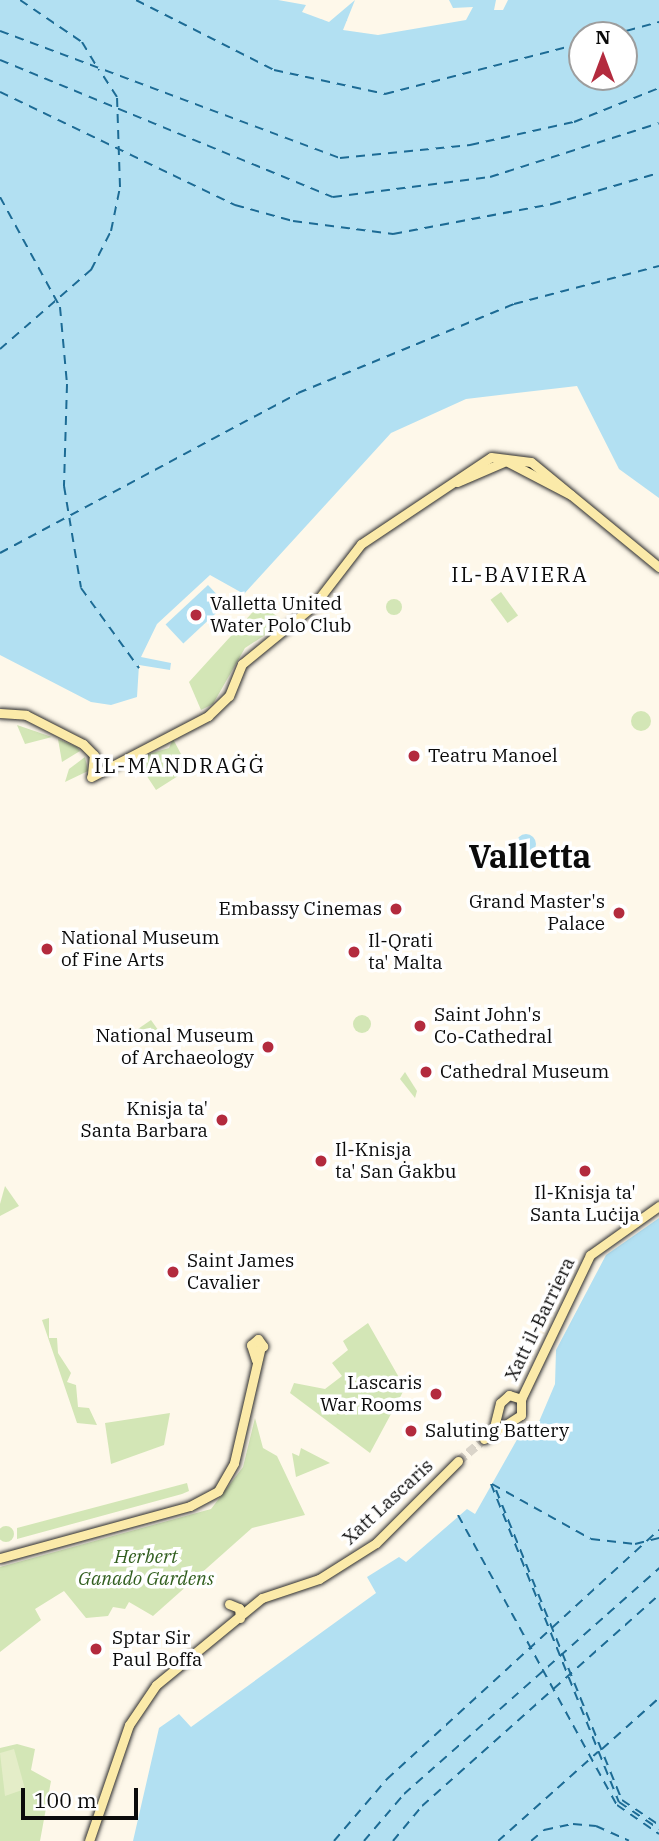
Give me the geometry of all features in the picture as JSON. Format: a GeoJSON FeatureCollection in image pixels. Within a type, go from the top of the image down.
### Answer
{"type":"FeatureCollection","features":[{"type":"Feature","properties":{"kind":"street"},"geometry":{"type":"LineString","coordinates":[[94,755],[91,777],[208,716],[229,696],[242,664],[314,605],[361,544],[455,482],[478,463],[505,454],[531,462],[659,567]]}},
{"type":"Feature","properties":{"kind":"street"},"geometry":{"type":"LineString","coordinates":[[455,482],[506,461],[571,495]]}},
{"type":"Feature","properties":{"kind":"street"},"geometry":{"type":"LineString","coordinates":[[0,713],[26,715],[83,744],[94,755],[119,762]]}},
{"type":"Feature","properties":{"kind":"street","name":"Xatt il-Barriera"},"geometry":{"type":"LineString","coordinates":[[521,1399],[590,1255],[659,1206]]}},
{"type":"Feature","properties":{"kind":"street"},"geometry":{"type":"LineString","coordinates":[[0,1558],[16,1551],[190,1506],[218,1492],[234,1463],[257,1354]]}},
{"type":"Feature","properties":{"kind":"street"},"geometry":{"type":"LineString","coordinates":[[484,1439],[521,1415],[521,1399],[509,1395],[493,1431]]}},
{"type":"Feature","properties":{"kind":"street"},"geometry":{"type":"LineString","coordinates":[[501,1412],[513,1420]]}},
{"type":"Feature","properties":{"kind":"street","name":"Xatt Lascaris"},"geometry":{"type":"LineString","coordinates":[[89,1841],[138,1708],[156,1685],[262,1598],[319,1579],[376,1543],[457,1461]]}},
{"type":"Feature","properties":{"kind":"street"},"geometry":{"type":"LineString","coordinates":[[0,1548],[16,1551]]}},
{"type":"Feature","properties":{"kind":"street"},"geometry":{"type":"LineString","coordinates":[[229,1604],[239,1608],[240,1618]]}},
{"type":"Feature","properties":{"kind":"green space"},"geometry":{"type":"Polygon","coordinates":[[[501,592],[518,615],[508,623],[490,600],[501,592]]]}},
{"type":"Feature","properties":{"kind":"green space"},"geometry":{"type":"Polygon","coordinates":[[[391,599],[397,599],[402,607],[400,613],[391,615],[386,610],[386,604],[391,599]]]}},
{"type":"Feature","properties":{"kind":"green space"},"geometry":{"type":"Polygon","coordinates":[[[260,604],[285,622],[245,648],[213,704],[201,710],[189,682],[260,604]]]}},
{"type":"Feature","properties":{"kind":"green space"},"geometry":{"type":"Polygon","coordinates":[[[637,711],[645,711],[651,721],[645,731],[637,731],[631,725],[631,717],[637,711]]]}},
{"type":"Feature","properties":{"kind":"green space"},"geometry":{"type":"Polygon","coordinates":[[[17,725],[52,737],[25,744],[17,725]]]}},
{"type":"Feature","properties":{"kind":"green space"},"geometry":{"type":"Polygon","coordinates":[[[58,739],[77,747],[80,751],[62,762],[58,739]]]}},
{"type":"Feature","properties":{"kind":"green space"},"geometry":{"type":"Polygon","coordinates":[[[173,739],[189,769],[156,790],[135,758],[169,748],[173,739]]]}},
{"type":"Feature","properties":{"kind":"green space"},"geometry":{"type":"Polygon","coordinates":[[[85,757],[88,771],[65,782],[69,769],[85,757]]]}},
{"type":"Feature","properties":{"kind":"green space"},"geometry":{"type":"Polygon","coordinates":[[[358,1015],[366,1015],[371,1024],[369,1031],[358,1033],[353,1028],[353,1020],[358,1015]]]}},
{"type":"Feature","properties":{"kind":"green space"},"geometry":{"type":"Polygon","coordinates":[[[151,1020],[161,1034],[139,1042],[135,1031],[151,1020]]]}},
{"type":"Feature","properties":{"kind":"green space"},"geometry":{"type":"Polygon","coordinates":[[[405,1072],[417,1091],[415,1098],[400,1079],[405,1072]]]}},
{"type":"Feature","properties":{"kind":"green space"},"geometry":{"type":"Polygon","coordinates":[[[5,1186],[19,1206],[0,1216],[0,1204],[5,1186]]]}},
{"type":"Feature","properties":{"kind":"green space"},"geometry":{"type":"Polygon","coordinates":[[[49,1318],[49,1338],[57,1338],[58,1353],[71,1373],[67,1382],[76,1385],[78,1407],[89,1408],[97,1425],[77,1423],[42,1320],[49,1318]]]}},
{"type":"Feature","properties":{"kind":"green space"},"geometry":{"type":"Polygon","coordinates":[[[368,1323],[405,1388],[370,1453],[290,1393],[294,1383],[325,1389],[342,1376],[332,1363],[348,1350],[343,1341],[368,1323]]]}},
{"type":"Feature","properties":{"kind":"green space"},"geometry":{"type":"Polygon","coordinates":[[[170,1413],[164,1445],[111,1464],[105,1423],[170,1413]]]}},
{"type":"Feature","properties":{"kind":"green space","name":"Herbert Ganado Gardens"},"geometry":{"type":"Polygon","coordinates":[[[255,1418],[263,1448],[277,1456],[305,1515],[252,1528],[153,1616],[129,1602],[125,1609],[113,1607],[108,1616],[86,1618],[64,1591],[35,1609],[41,1620],[0,1652],[0,1567],[211,1509],[243,1467],[255,1418]]]}},
{"type":"Feature","properties":{"kind":"green space"},"geometry":{"type":"Polygon","coordinates":[[[301,1448],[330,1463],[296,1477],[292,1453],[299,1456],[301,1448]]]}},
{"type":"Feature","properties":{"kind":"green space"},"geometry":{"type":"Polygon","coordinates":[[[187,1483],[189,1491],[182,1494],[17,1539],[17,1528],[187,1483]]]}},
{"type":"Feature","properties":{"kind":"green space"},"geometry":{"type":"Polygon","coordinates":[[[6,1526],[12,1528],[12,1540],[6,1542],[0,1540],[-2,1534],[0,1528],[6,1526]]]}},
{"type":"Feature","properties":{"kind":"green space"},"geometry":{"type":"Polygon","coordinates":[[[17,1744],[35,1749],[31,1770],[51,1781],[40,1841],[0,1841],[0,1748],[17,1744]]]}},
{"type":"Feature","properties":{"kind":"green space"},"geometry":{"type":"Polygon","coordinates":[[[14,1749],[25,1789],[5,1796],[0,1753],[14,1749]]]}},
{"type":"Feature","properties":{"kind":"water"},"geometry":{"type":"Polygon","coordinates":[[[0,0],[278,0],[306,5],[302,12],[329,22],[355,0],[343,30],[378,35],[466,20],[473,7],[453,8],[449,0],[496,0],[494,10],[503,10],[508,0],[659,0],[659,498],[619,469],[577,386],[466,399],[391,433],[244,594],[210,575],[157,624],[141,657],[171,663],[170,670],[139,665],[137,697],[111,705],[91,702],[0,655],[0,0]]]}},
{"type":"Feature","properties":{"kind":"water","name":"Valletta United Water Polo Club"},"geometry":{"type":"Polygon","coordinates":[[[208,585],[226,604],[183,644],[166,625],[208,585]]]}},
{"type":"Feature","properties":{"kind":"water"},"geometry":{"type":"Polygon","coordinates":[[[526,834],[533,837],[536,844],[533,851],[526,854],[519,851],[516,844],[519,837],[526,834]]]}},
{"type":"Feature","properties":{"kind":"water"},"geometry":{"type":"Polygon","coordinates":[[[659,1218],[659,1841],[133,1841],[159,1728],[179,1714],[191,1727],[376,1593],[367,1577],[399,1557],[406,1562],[467,1509],[475,1514],[519,1436],[535,1431],[555,1384],[556,1350],[606,1255],[659,1218]]]}},
{"type":"Feature","properties":{"kind":"ferry route"},"geometry":{"type":"LineString","coordinates":[[20,0],[82,42],[99,70]]}},
{"type":"Feature","properties":{"kind":"ferry route"},"geometry":{"type":"LineString","coordinates":[[136,0],[274,70],[385,94],[568,47]]}},
{"type":"Feature","properties":{"kind":"ferry route"},"geometry":{"type":"LineString","coordinates":[[638,28],[659,22]]}},
{"type":"Feature","properties":{"kind":"ferry route"},"geometry":{"type":"LineString","coordinates":[[0,31],[340,158],[470,145],[574,122],[659,88]]}},
{"type":"Feature","properties":{"kind":"ferry route"},"geometry":{"type":"LineString","coordinates":[[0,60],[333,197],[490,177],[659,123]]}},
{"type":"Feature","properties":{"kind":"ferry route"},"geometry":{"type":"LineString","coordinates":[[0,349],[91,270],[111,231],[120,187],[117,97],[102,74]]}},
{"type":"Feature","properties":{"kind":"ferry route"},"geometry":{"type":"LineString","coordinates":[[0,92],[235,205],[293,221],[393,234],[552,204],[659,173]]}},
{"type":"Feature","properties":{"kind":"ferry route"},"geometry":{"type":"LineString","coordinates":[[0,197],[60,307],[67,384],[64,486],[81,588],[139,668]]}},
{"type":"Feature","properties":{"kind":"ferry route"},"geometry":{"type":"LineString","coordinates":[[0,553],[298,393],[514,304],[659,266]]}},
{"type":"Feature","properties":{"kind":"ferry route"},"geometry":{"type":"LineString","coordinates":[[491,1484],[619,1802],[659,1829]]}},
{"type":"Feature","properties":{"kind":"ferry route"},"geometry":{"type":"LineString","coordinates":[[492,1484],[591,1539],[635,1544],[659,1538]]}},
{"type":"Feature","properties":{"kind":"ferry route"},"geometry":{"type":"LineString","coordinates":[[496,1490],[622,1800],[659,1825]]}},
{"type":"Feature","properties":{"kind":"ferry route"},"geometry":{"type":"LineString","coordinates":[[458,1515],[617,1805],[659,1834]]}},
{"type":"Feature","properties":{"kind":"ferry route"},"geometry":{"type":"LineString","coordinates":[[334,1841],[387,1779],[659,1530]]}},
{"type":"Feature","properties":{"kind":"ferry route"},"geometry":{"type":"LineString","coordinates":[[364,1841],[404,1794],[659,1568]]}},
{"type":"Feature","properties":{"kind":"ferry route"},"geometry":{"type":"LineString","coordinates":[[393,1841],[422,1806],[659,1595]]}},
{"type":"Feature","properties":{"kind":"ferry route"},"geometry":{"type":"LineString","coordinates":[[602,1749],[659,1698]]}},
{"type":"Feature","properties":{"kind":"ferry route"},"geometry":{"type":"LineString","coordinates":[[498,1841],[598,1752]]}},
{"type":"Feature","properties":{"kind":"ferry route"},"geometry":{"type":"LineString","coordinates":[[531,1841],[544,1830],[573,1824],[596,1826],[629,1841]]}},
{"type":"Feature","properties":{"kind":"tunnel"},"geometry":{"type":"LineString","coordinates":[[458,1461],[484,1439]]}},
{"type":"Feature","properties":{"kind":"place","name":"Valletta United Water Polo Club"},"geometry":{"type":"Point","coordinates":[196,615]}},
{"type":"Feature","properties":{"kind":"place","name":"Teatru Manoel"},"geometry":{"type":"Point","coordinates":[414,756]}},
{"type":"Feature","properties":{"kind":"place","name":"Embassy Cinemas"},"geometry":{"type":"Point","coordinates":[396,909]}},
{"type":"Feature","properties":{"kind":"place","name":"Grand Master's Palace"},"geometry":{"type":"Point","coordinates":[619,913]}},
{"type":"Feature","properties":{"kind":"place","name":"National Museum of Fine Arts"},"geometry":{"type":"Point","coordinates":[47,949]}},
{"type":"Feature","properties":{"kind":"place","name":"Il-Qrati ta' Malta"},"geometry":{"type":"Point","coordinates":[354,952]}},
{"type":"Feature","properties":{"kind":"place","name":"Saint John's Co-Cathedral"},"geometry":{"type":"Point","coordinates":[420,1026]}},
{"type":"Feature","properties":{"kind":"place","name":"National Museum of Archaeology"},"geometry":{"type":"Point","coordinates":[268,1047]}},
{"type":"Feature","properties":{"kind":"place","name":"Cathedral Museum"},"geometry":{"type":"Point","coordinates":[426,1072]}},
{"type":"Feature","properties":{"kind":"place","name":"Knisja ta' Santa Barbara"},"geometry":{"type":"Point","coordinates":[222,1120]}},
{"type":"Feature","properties":{"kind":"place","name":"Il-Knisja ta' San Ġakbu"},"geometry":{"type":"Point","coordinates":[321,1161]}},
{"type":"Feature","properties":{"kind":"place","name":"Il-Knisja ta' Santa Luċija"},"geometry":{"type":"Point","coordinates":[585,1171]}},
{"type":"Feature","properties":{"kind":"place","name":"Saint James Cavalier"},"geometry":{"type":"Point","coordinates":[173,1272]}},
{"type":"Feature","properties":{"kind":"place","name":"Lascaris War Rooms"},"geometry":{"type":"Point","coordinates":[436,1394]}},
{"type":"Feature","properties":{"kind":"place","name":"Saluting Battery"},"geometry":{"type":"Point","coordinates":[411,1431]}},
{"type":"Feature","properties":{"kind":"place","name":"Sptar Sir Paul Boffa"},"geometry":{"type":"Point","coordinates":[96,1649]}},
{"type":"Feature","properties":{"kind":"district","name":"IL-BAVIERA"},"geometry":{"type":"Point","coordinates":[520,574]}},
{"type":"Feature","properties":{"kind":"district","name":"IL-MANDRAĠĠ"},"geometry":{"type":"Point","coordinates":[180,765]}},
{"type":"Feature","properties":{"kind":"district","name":"Valletta"},"geometry":{"type":"Point","coordinates":[530,856]}}]}
